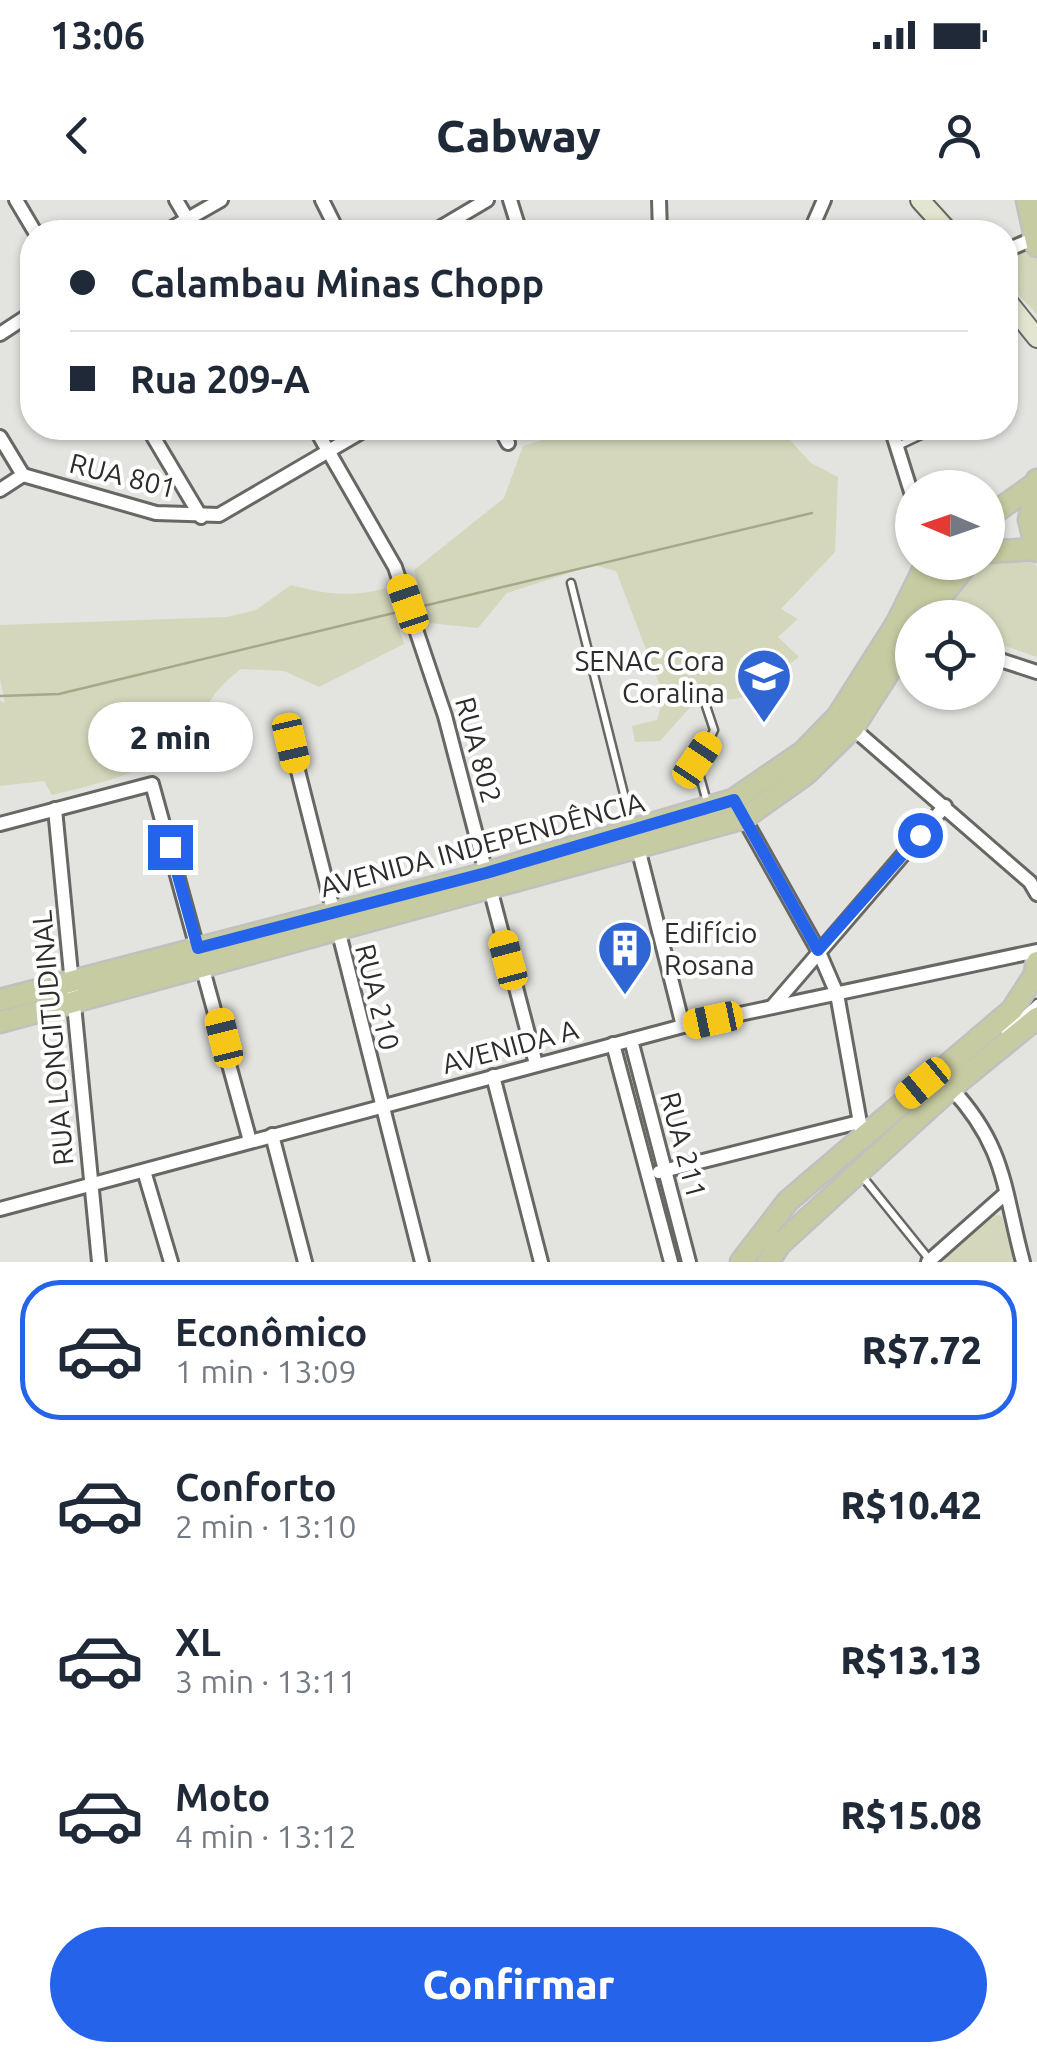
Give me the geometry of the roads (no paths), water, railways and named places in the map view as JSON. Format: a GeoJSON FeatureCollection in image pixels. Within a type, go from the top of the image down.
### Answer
{"type":"FeatureCollection","features":[{"type":"Feature","properties":{"kind":"main road"},"geometry":{"type":"LineString","coordinates":[[1027,200],[1036,240]]}},
{"type":"Feature","properties":{"kind":"main road"},"geometry":{"type":"LineString","coordinates":[[1005,506],[1036,482]]}},
{"type":"Feature","properties":{"kind":"main road"},"geometry":{"type":"LineString","coordinates":[[1005,551],[1036,550],[1030,520],[1036,482]]}},
{"type":"Feature","properties":{"kind":"main road","name":"AVENIDA INDEPENDÊNCIA"},"geometry":{"type":"LineString","coordinates":[[846,722],[915,580]]}},
{"type":"Feature","properties":{"kind":"main road"},"geometry":{"type":"LineString","coordinates":[[939,600],[955,580]]}},
{"type":"Feature","properties":{"kind":"main road","name":"AVENIDA INDEPENDÊNCIA"},"geometry":{"type":"LineString","coordinates":[[0,1000],[206,969],[334,924],[739,809],[803,752],[846,722],[895,659]]}},
{"type":"Feature","properties":{"kind":"main road","name":"AVENIDA INDEPENDÊNCIA"},"geometry":{"type":"LineString","coordinates":[[636,841],[708,808],[739,809]]}},
{"type":"Feature","properties":{"kind":"main road","name":"AVENIDA INDEPENDÊNCIA"},"geometry":{"type":"LineString","coordinates":[[0,1022],[198,948],[334,924]]}},
{"type":"Feature","properties":{"kind":"main road"},"geometry":{"type":"LineString","coordinates":[[748,1261],[788,1200],[860,1128],[1012,1010],[1036,974]]}},
{"type":"Feature","properties":{"kind":"main road"},"geometry":{"type":"LineString","coordinates":[[748,1261],[780,1244],[951,1088],[1037,1018]]}},
{"type":"Feature","properties":{"kind":"street"},"geometry":{"type":"LineString","coordinates":[[176,200],[187,220],[221,200]]}},
{"type":"Feature","properties":{"kind":"street"},"geometry":{"type":"LineString","coordinates":[[453,220],[487,200]]}},
{"type":"Feature","properties":{"kind":"street"},"geometry":{"type":"LineString","coordinates":[[920,200],[938,220]]}},
{"type":"Feature","properties":{"kind":"street"},"geometry":{"type":"LineString","coordinates":[[1018,314],[1037,338]]}},
{"type":"Feature","properties":{"kind":"street"},"geometry":{"type":"LineString","coordinates":[[0,437],[23,475],[0,490]]}},
{"type":"Feature","properties":{"kind":"street"},"geometry":{"type":"LineString","coordinates":[[155,440],[202,517]]}},
{"type":"Feature","properties":{"kind":"street","name":"RUA 802"},"geometry":{"type":"LineString","coordinates":[[323,440],[395,568],[445,716],[536,1064]]}},
{"type":"Feature","properties":{"kind":"street","name":"RUA 801"},"geometry":{"type":"LineString","coordinates":[[23,475],[156,513],[202,517],[219,515],[347,440]]}},
{"type":"Feature","properties":{"kind":"street"},"geometry":{"type":"LineString","coordinates":[[506,440],[508,444]]}},
{"type":"Feature","properties":{"kind":"street"},"geometry":{"type":"LineString","coordinates":[[898,440],[906,470]]}},
{"type":"Feature","properties":{"kind":"street"},"geometry":{"type":"LineString","coordinates":[[1005,662],[1037,672]]}},
{"type":"Feature","properties":{"kind":"street"},"geometry":{"type":"LineString","coordinates":[[846,722],[1035,885]]}},
{"type":"Feature","properties":{"kind":"street","name":"RUA 210"},"geometry":{"type":"LineString","coordinates":[[291,743],[422,1262]]}},
{"type":"Feature","properties":{"kind":"street"},"geometry":{"type":"LineString","coordinates":[[0,824],[152,784],[206,969],[250,1141]]}},
{"type":"Feature","properties":{"kind":"street"},"geometry":{"type":"LineString","coordinates":[[772,1007],[946,806]]}},
{"type":"Feature","properties":{"kind":"street","name":"RUA LONGITUDINAL"},"geometry":{"type":"LineString","coordinates":[[55,809],[100,1262]]}},
{"type":"Feature","properties":{"kind":"street"},"geometry":{"type":"LineString","coordinates":[[647,1175],[860,1128],[837,994],[818,950],[739,809]]}},
{"type":"Feature","properties":{"kind":"street"},"geometry":{"type":"LineString","coordinates":[[636,841],[683,1026]]}},
{"type":"Feature","properties":{"kind":"street","name":"AVENIDA A"},"geometry":{"type":"LineString","coordinates":[[0,1209],[90,1188],[250,1141],[683,1026],[1037,951]]}},
{"type":"Feature","properties":{"kind":"street","name":"RUA 211"},"geometry":{"type":"LineString","coordinates":[[631,1040],[690,1262]]}},
{"type":"Feature","properties":{"kind":"street","name":"RUA 211"},"geometry":{"type":"LineString","coordinates":[[613,1044],[671,1262]]}},
{"type":"Feature","properties":{"kind":"street"},"geometry":{"type":"LineString","coordinates":[[494,1076],[541,1262]]}},
{"type":"Feature","properties":{"kind":"street"},"geometry":{"type":"LineString","coordinates":[[951,1088],[977,1116],[996,1148],[1022,1262]]}},
{"type":"Feature","properties":{"kind":"street"},"geometry":{"type":"LineString","coordinates":[[272,1135],[305,1262]]}},
{"type":"Feature","properties":{"kind":"street"},"geometry":{"type":"LineString","coordinates":[[144,1171],[171,1262]]}},
{"type":"Feature","properties":{"kind":"street"},"geometry":{"type":"LineString","coordinates":[[929,1261],[1005,1194]]}},
{"type":"Feature","properties":{"kind":"lane"},"geometry":{"type":"LineString","coordinates":[[900,444],[909,440]]}},
{"type":"Feature","properties":{"kind":"lane"},"geometry":{"type":"LineString","coordinates":[[571,583],[636,841]]}},
{"type":"Feature","properties":{"kind":"lane"},"geometry":{"type":"LineString","coordinates":[[705,703],[714,730],[697,766],[708,808]]}},
{"type":"Feature","properties":{"kind":"lane"},"geometry":{"type":"LineString","coordinates":[[1002,1034],[1024,1006],[1036,974]]}},
{"type":"Feature","properties":{"kind":"lane"},"geometry":{"type":"LineString","coordinates":[[748,1261],[1037,1003]]}},
{"type":"Feature","properties":{"kind":"lane"},"geometry":{"type":"LineString","coordinates":[[858,1172],[929,1261]]}},
{"type":"Feature","properties":{"kind":"waterway"},"geometry":{"type":"LineString","coordinates":[[415,608],[812,513]]}},
{"type":"Feature","properties":{"kind":"waterway"},"geometry":{"type":"LineString","coordinates":[[0,696],[59,694],[402,611]]}},
{"type":"Feature","properties":{"kind":"place","name":"SENAC Cora Coralina"},"geometry":{"type":"Point","coordinates":[764,725]}},
{"type":"Feature","properties":{"kind":"place","name":"Edifício Rosana"},"geometry":{"type":"Point","coordinates":[625,997]}}]}
